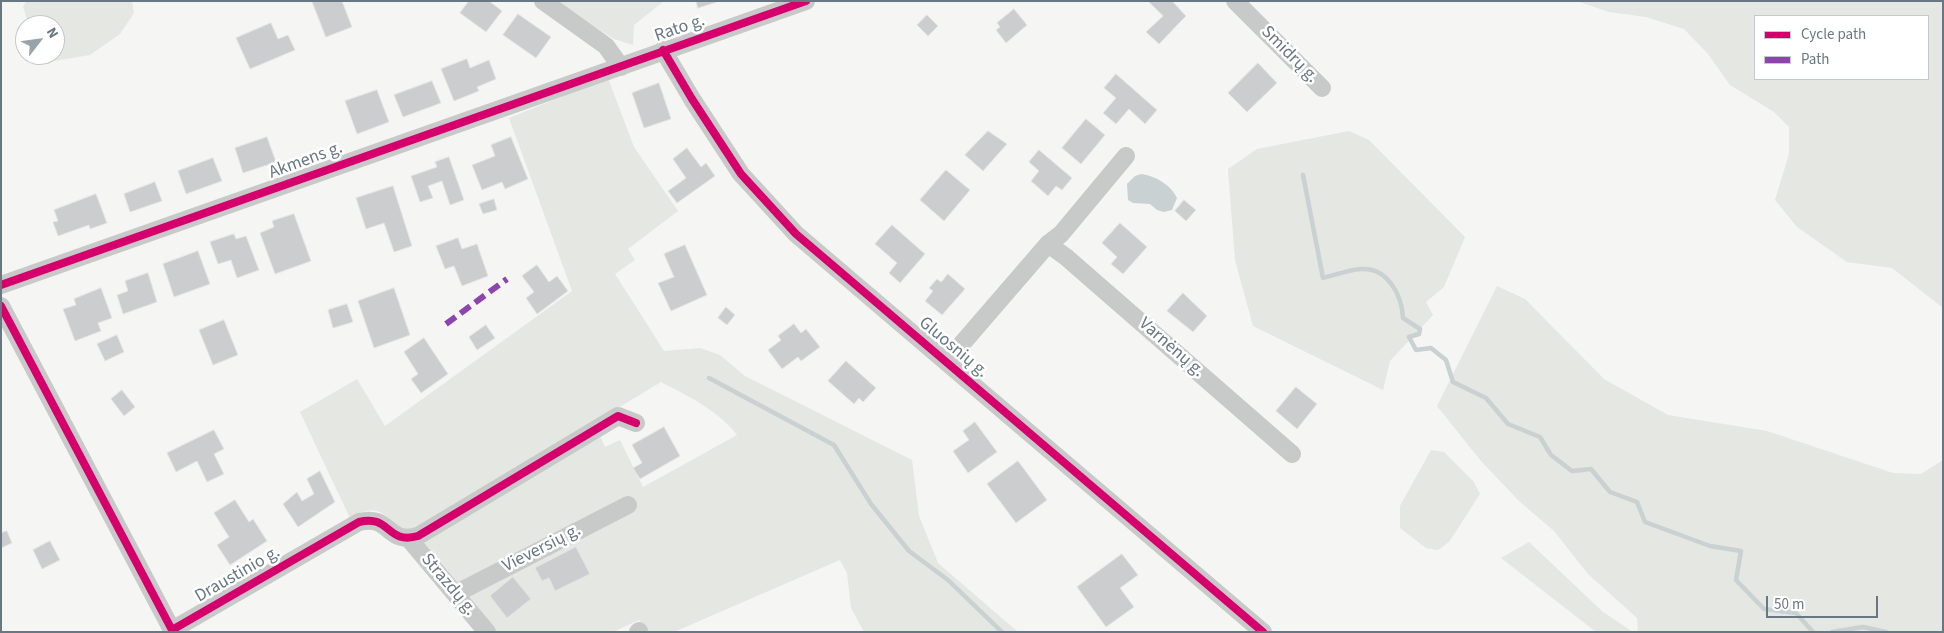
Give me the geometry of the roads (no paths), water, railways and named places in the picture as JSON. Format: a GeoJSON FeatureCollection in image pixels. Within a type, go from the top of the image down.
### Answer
{"type":"FeatureCollection","features":[{"type":"Feature","properties":{"kind":"street"},"geometry":{"type":"LineString","coordinates":[[543,1],[606,46],[621,67]]}},
{"type":"Feature","properties":{"kind":"street","name":"Rato g."},"geometry":{"type":"LineString","coordinates":[[621,67],[663,50],[806,1]]}},
{"type":"Feature","properties":{"kind":"street","name":"Smidrų g."},"geometry":{"type":"LineString","coordinates":[[1235,1],[1322,88]]}},
{"type":"Feature","properties":{"kind":"street","name":"Gluosnių g."},"geometry":{"type":"LineString","coordinates":[[663,50],[692,99],[741,174],[796,234],[1263,632]]}},
{"type":"Feature","properties":{"kind":"street","name":"Akmens g."},"geometry":{"type":"LineString","coordinates":[[1,285],[621,67]]}},
{"type":"Feature","properties":{"kind":"street"},"geometry":{"type":"LineString","coordinates":[[947,361],[1048,244],[1061,234],[1126,156]]}},
{"type":"Feature","properties":{"kind":"street","name":"Varnėnų g."},"geometry":{"type":"LineString","coordinates":[[1048,244],[1066,257],[1292,454]]}},
{"type":"Feature","properties":{"kind":"street","name":"Draustinio g."},"geometry":{"type":"LineString","coordinates":[[1,306],[172,630],[359,522],[370,519],[382,523],[397,537],[410,539]]}},
{"type":"Feature","properties":{"kind":"street"},"geometry":{"type":"LineString","coordinates":[[410,539],[618,416],[636,423]]}},
{"type":"Feature","properties":{"kind":"street","name":"Vieversių g."},"geometry":{"type":"LineString","coordinates":[[455,594],[628,505]]}},
{"type":"Feature","properties":{"kind":"street","name":"Strazdų g."},"geometry":{"type":"LineString","coordinates":[[410,539],[487,632]]}},
{"type":"Feature","properties":{"kind":"waterway"},"geometry":{"type":"LineString","coordinates":[[1303,175],[1323,278],[1346,271],[1361,269],[1371,270],[1386,278],[1392,284],[1400,301],[1403,318],[1420,329],[1419,334],[1409,337],[1416,350],[1431,348],[1446,360],[1453,382],[1486,398],[1508,424],[1540,437],[1551,455],[1572,471],[1591,469],[1610,492],[1637,502],[1645,522],[1710,546],[1741,551],[1736,580],[1764,609],[1796,613],[1813,632]]}},
{"type":"Feature","properties":{"kind":"waterway"},"geometry":{"type":"LineString","coordinates":[[709,378],[834,445],[871,504],[909,551],[948,580],[1002,632]]}},
{"type":"Feature","properties":{"kind":"waterway"},"geometry":{"type":"LineString","coordinates":[[1832,632],[1863,627],[1886,632]]}}]}
